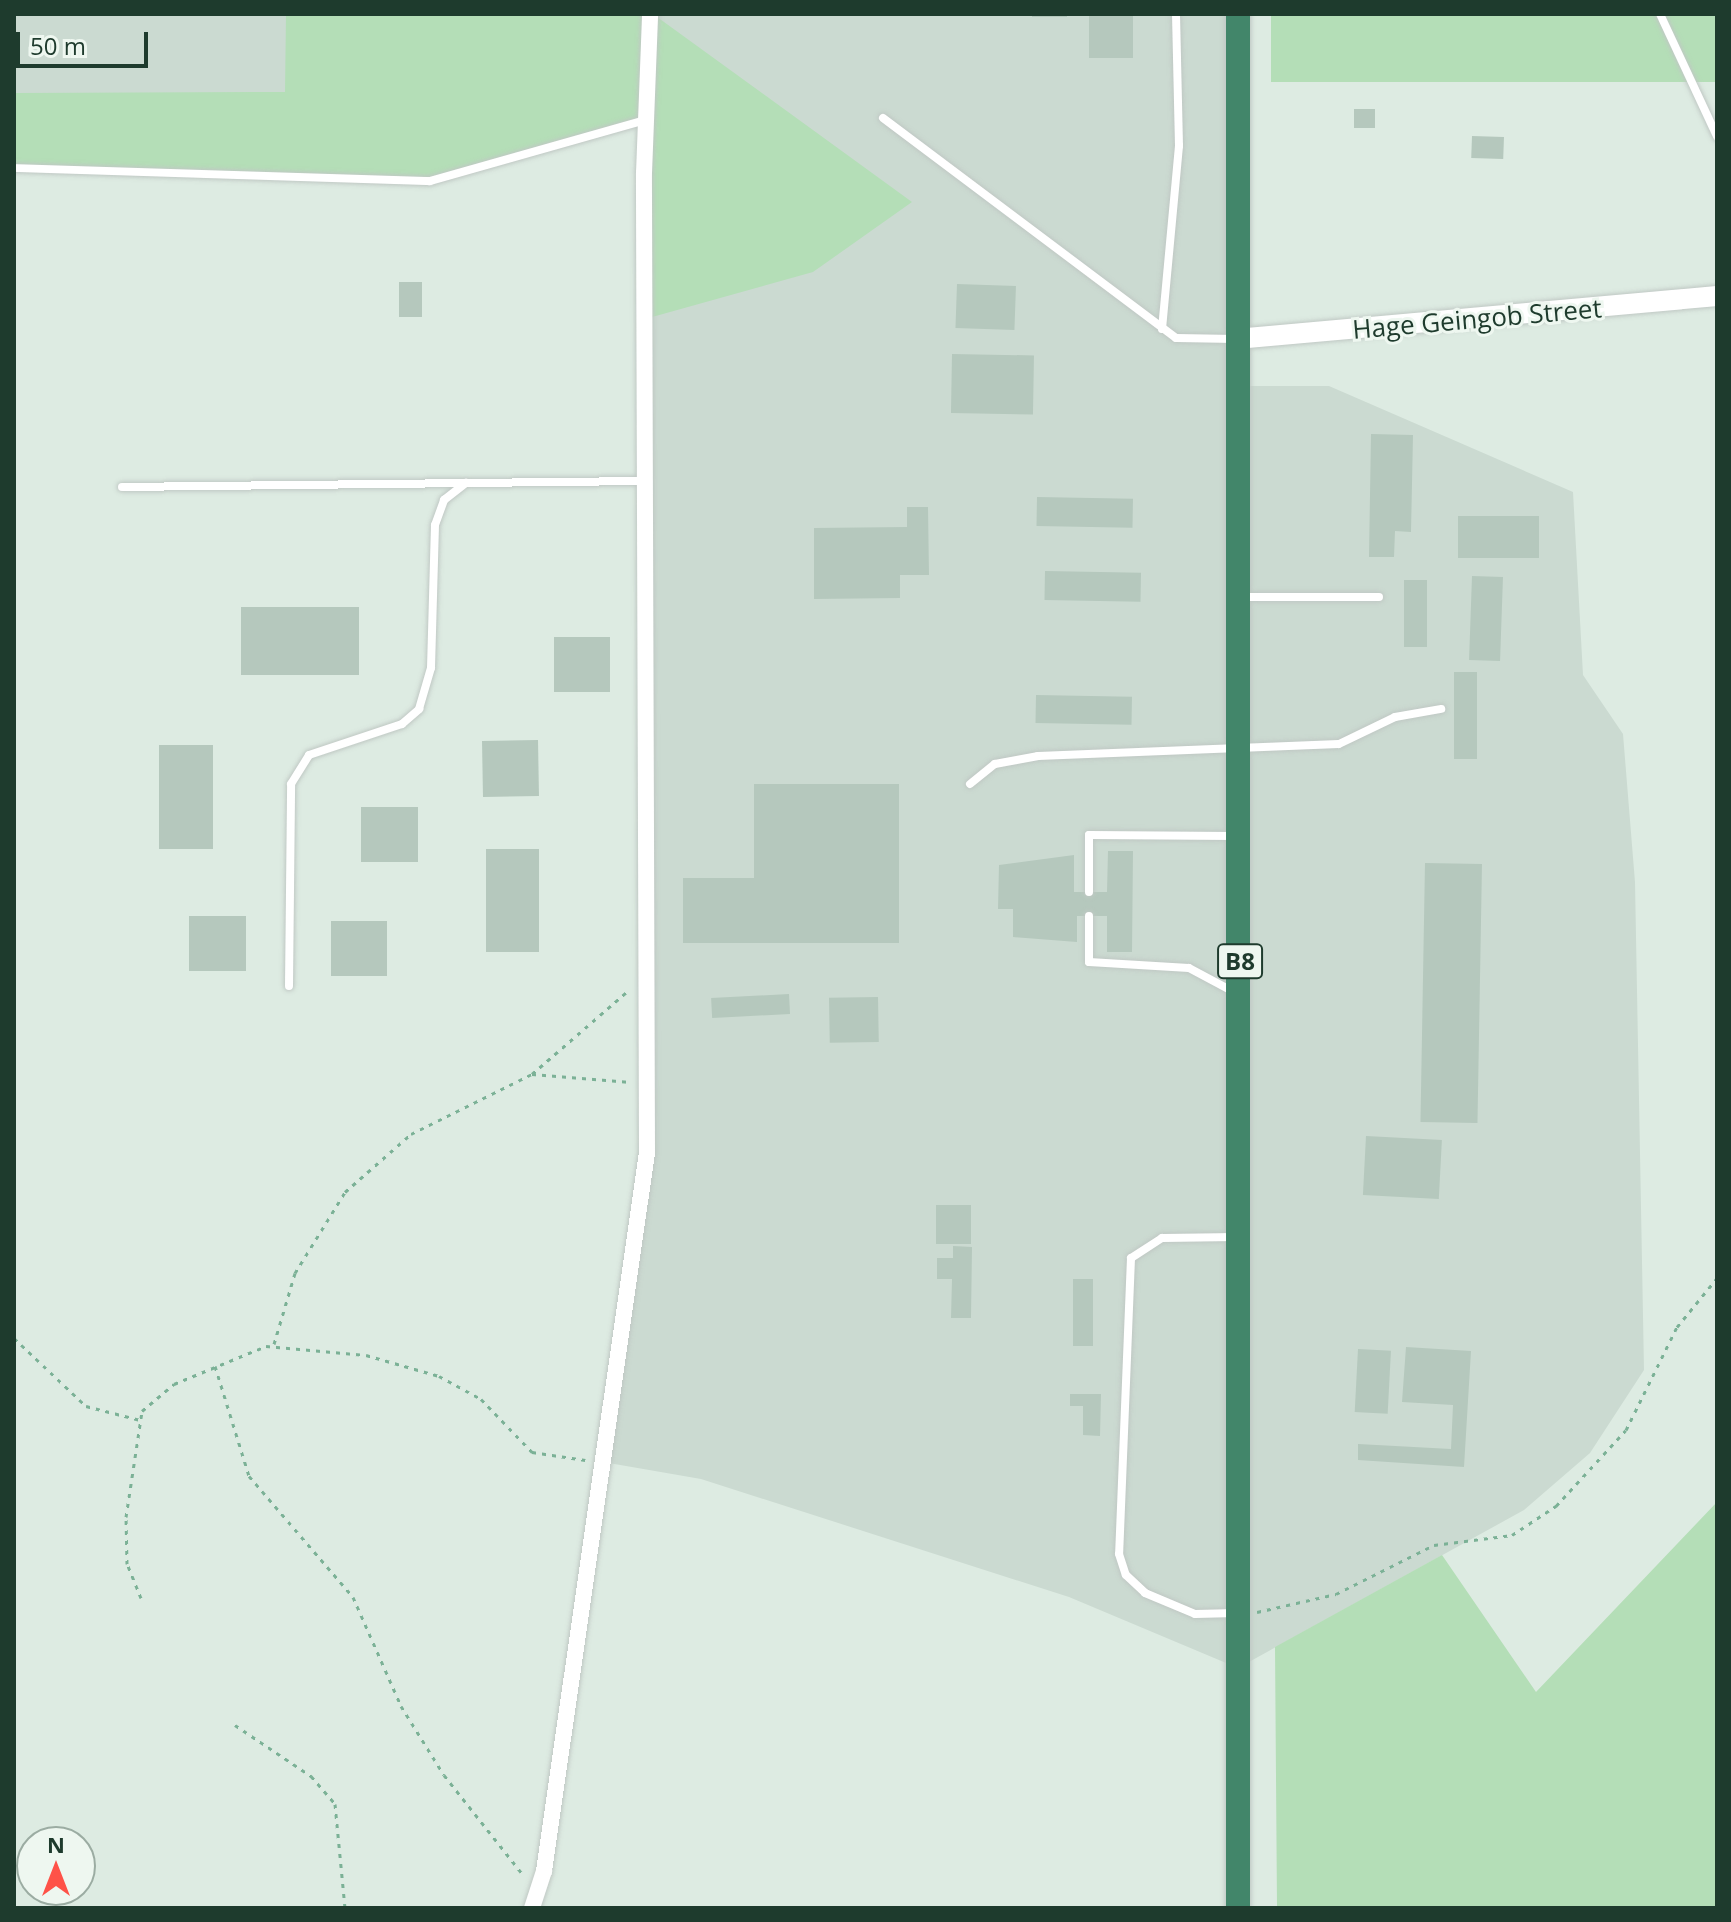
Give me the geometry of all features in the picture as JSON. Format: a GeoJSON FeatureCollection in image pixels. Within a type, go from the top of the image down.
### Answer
{"type":"FeatureCollection","features":[{"type":"Feature","properties":{"kind":"highway","name":"B8"},"geometry":{"type":"LineString","coordinates":[[1238,14],[1237,836],[1242,1237],[1238,1908]]}},
{"type":"Feature","properties":{"kind":"street"},"geometry":{"type":"LineString","coordinates":[[535,1900],[647,1153],[645,481],[646,120],[650,14]]}},
{"type":"Feature","properties":{"kind":"street","name":"Hage Geingob Street"},"geometry":{"type":"LineString","coordinates":[[1236,339],[1717,296]]}},
{"type":"Feature","properties":{"kind":"lane"},"geometry":{"type":"LineString","coordinates":[[1162,329],[1179,146],[1176,14]]}},
{"type":"Feature","properties":{"kind":"lane"},"geometry":{"type":"LineString","coordinates":[[1660,14],[1717,136]]}},
{"type":"Feature","properties":{"kind":"lane"},"geometry":{"type":"LineString","coordinates":[[883,118],[1176,338],[1236,339]]}},
{"type":"Feature","properties":{"kind":"lane"},"geometry":{"type":"LineString","coordinates":[[14,168],[430,181],[646,120]]}},
{"type":"Feature","properties":{"kind":"lane"},"geometry":{"type":"LineString","coordinates":[[122,487],[645,481]]}},
{"type":"Feature","properties":{"kind":"lane"},"geometry":{"type":"LineString","coordinates":[[289,986],[291,784],[309,755],[402,724],[419,709],[431,668],[435,525],[444,500],[466,483]]}},
{"type":"Feature","properties":{"kind":"lane"},"geometry":{"type":"LineString","coordinates":[[1237,597],[1379,597]]}},
{"type":"Feature","properties":{"kind":"lane"},"geometry":{"type":"LineString","coordinates":[[970,784],[995,764],[1038,756],[1339,744],[1395,717],[1441,709]]}},
{"type":"Feature","properties":{"kind":"lane"},"geometry":{"type":"LineString","coordinates":[[1089,892],[1089,835],[1237,836]]}},
{"type":"Feature","properties":{"kind":"lane"},"geometry":{"type":"LineString","coordinates":[[1089,916],[1089,962],[1189,968],[1241,997]]}},
{"type":"Feature","properties":{"kind":"lane"},"geometry":{"type":"LineString","coordinates":[[1238,1613],[1195,1614],[1145,1593],[1126,1575],[1119,1554],[1131,1258],[1162,1238],[1242,1237]]}},
{"type":"Feature","properties":{"kind":"path"},"geometry":{"type":"LineString","coordinates":[[274,1346],[295,1273],[345,1192],[411,1134],[532,1074],[647,974]]}},
{"type":"Feature","properties":{"kind":"path"},"geometry":{"type":"LineString","coordinates":[[532,1074],[647,1083]]}},
{"type":"Feature","properties":{"kind":"path"},"geometry":{"type":"LineString","coordinates":[[1238,1613],[1336,1594],[1434,1545],[1512,1535],[1556,1506],[1626,1430],[1677,1327],[1717,1278]]}},
{"type":"Feature","properties":{"kind":"path"},"geometry":{"type":"LineString","coordinates":[[14,1338],[86,1406],[140,1420]]}},
{"type":"Feature","properties":{"kind":"path"},"geometry":{"type":"LineString","coordinates":[[141,1598],[127,1564],[126,1517],[140,1420],[174,1384],[274,1346],[366,1355],[439,1376],[481,1399],[532,1452],[603,1462]]}},
{"type":"Feature","properties":{"kind":"path"},"geometry":{"type":"LineString","coordinates":[[215,1366],[249,1476],[353,1597],[401,1706],[444,1775],[535,1900]]}},
{"type":"Feature","properties":{"kind":"path"},"geometry":{"type":"LineString","coordinates":[[235,1725],[311,1776],[335,1804],[345,1908]]}},
{"type":"Feature","properties":{"kind":"shaded area"},"geometry":{"type":"Polygon","coordinates":[[[14,14],[286,14],[286,93],[14,93],[14,14]]]}},
{"type":"Feature","properties":{"kind":"shaded area"},"geometry":{"type":"Polygon","coordinates":[[[646,14],[1238,14],[1237,386],[1329,386],[1573,492],[1583,675],[1623,734],[1635,882],[1644,1370],[1590,1453],[1524,1510],[1238,1668],[1069,1597],[701,1479],[603,1462],[647,1153],[646,14]]]}},
{"type":"Feature","properties":{"kind":"green space"},"geometry":{"type":"Polygon","coordinates":[[[286,14],[653,14],[912,202],[813,272],[645,319],[646,120],[430,181],[14,168],[14,93],[285,92],[286,14]]]}},
{"type":"Feature","properties":{"kind":"green space"},"geometry":{"type":"Polygon","coordinates":[[[1271,14],[1717,14],[1717,82],[1271,82],[1271,14]]]}},
{"type":"Feature","properties":{"kind":"green space"},"geometry":{"type":"Polygon","coordinates":[[[1717,1502],[1717,1908],[1277,1908],[1275,1647],[1442,1555],[1536,1692],[1717,1502]]]}},
{"type":"Feature","properties":{"kind":"building"},"geometry":{"type":"Polygon","coordinates":[[[1032,14],[1067,14],[1067,17],[1032,17],[1032,14]]]}},
{"type":"Feature","properties":{"kind":"building"},"geometry":{"type":"Polygon","coordinates":[[[1089,14],[1133,14],[1133,58],[1089,58],[1089,14]]]}},
{"type":"Feature","properties":{"kind":"building"},"geometry":{"type":"Polygon","coordinates":[[[1354,109],[1375,109],[1375,128],[1354,128],[1354,109]]]}},
{"type":"Feature","properties":{"kind":"building"},"geometry":{"type":"Polygon","coordinates":[[[1472,136],[1504,137],[1503,159],[1471,158],[1472,136]]]}},
{"type":"Feature","properties":{"kind":"building"},"geometry":{"type":"Polygon","coordinates":[[[399,282],[422,282],[422,317],[399,317],[399,282]]]}},
{"type":"Feature","properties":{"kind":"building"},"geometry":{"type":"Polygon","coordinates":[[[957,284],[1016,286],[1014,330],[955,328],[957,284]]]}},
{"type":"Feature","properties":{"kind":"building"},"geometry":{"type":"Polygon","coordinates":[[[952,354],[1034,355],[1033,414],[951,413],[952,354]]]}},
{"type":"Feature","properties":{"kind":"building"},"geometry":{"type":"Polygon","coordinates":[[[1371,434],[1413,435],[1411,532],[1395,531],[1394,557],[1369,557],[1371,434]]]}},
{"type":"Feature","properties":{"kind":"building"},"geometry":{"type":"Polygon","coordinates":[[[1037,497],[1133,499],[1132,528],[1036,526],[1037,497]]]}},
{"type":"Feature","properties":{"kind":"building"},"geometry":{"type":"Polygon","coordinates":[[[907,507],[928,507],[929,575],[900,575],[900,598],[814,599],[814,528],[907,527],[907,507]]]}},
{"type":"Feature","properties":{"kind":"building"},"geometry":{"type":"Polygon","coordinates":[[[1458,516],[1539,516],[1539,558],[1458,558],[1458,516]]]}},
{"type":"Feature","properties":{"kind":"building"},"geometry":{"type":"Polygon","coordinates":[[[1045,571],[1141,573],[1140,602],[1044,600],[1045,571]]]}},
{"type":"Feature","properties":{"kind":"building"},"geometry":{"type":"Polygon","coordinates":[[[1472,576],[1503,577],[1500,661],[1469,660],[1472,576]]]}},
{"type":"Feature","properties":{"kind":"building"},"geometry":{"type":"Polygon","coordinates":[[[1404,580],[1427,580],[1427,647],[1404,647],[1404,580]]]}},
{"type":"Feature","properties":{"kind":"building"},"geometry":{"type":"Polygon","coordinates":[[[241,607],[359,607],[359,675],[241,675],[241,607]]]}},
{"type":"Feature","properties":{"kind":"building"},"geometry":{"type":"Polygon","coordinates":[[[554,637],[610,637],[610,692],[554,692],[554,637]]]}},
{"type":"Feature","properties":{"kind":"building"},"geometry":{"type":"Polygon","coordinates":[[[1454,672],[1477,672],[1477,759],[1454,759],[1454,672]]]}},
{"type":"Feature","properties":{"kind":"building"},"geometry":{"type":"Polygon","coordinates":[[[1036,695],[1132,697],[1131,725],[1036,723],[1036,695]]]}},
{"type":"Feature","properties":{"kind":"building"},"geometry":{"type":"Polygon","coordinates":[[[538,740],[539,796],[483,797],[482,741],[538,740]]]}},
{"type":"Feature","properties":{"kind":"building"},"geometry":{"type":"Polygon","coordinates":[[[159,745],[213,745],[213,849],[159,849],[159,745]]]}},
{"type":"Feature","properties":{"kind":"building"},"geometry":{"type":"Polygon","coordinates":[[[754,784],[899,784],[899,943],[683,943],[683,878],[754,878],[754,784]]]}},
{"type":"Feature","properties":{"kind":"building"},"geometry":{"type":"Polygon","coordinates":[[[361,807],[418,807],[418,862],[361,862],[361,807]]]}},
{"type":"Feature","properties":{"kind":"building"},"geometry":{"type":"Polygon","coordinates":[[[486,849],[539,849],[539,952],[486,952],[486,849]]]}},
{"type":"Feature","properties":{"kind":"building"},"geometry":{"type":"Polygon","coordinates":[[[1108,851],[1133,851],[1132,952],[1107,952],[1107,916],[1077,916],[1077,942],[1013,937],[1013,909],[998,909],[999,865],[1074,855],[1074,892],[1107,892],[1108,851]]]}},
{"type":"Feature","properties":{"kind":"building"},"geometry":{"type":"Polygon","coordinates":[[[1425,863],[1482,864],[1477,1123],[1420,1122],[1425,863]]]}},
{"type":"Feature","properties":{"kind":"building"},"geometry":{"type":"Polygon","coordinates":[[[189,916],[246,916],[246,971],[189,971],[189,916]]]}},
{"type":"Feature","properties":{"kind":"building"},"geometry":{"type":"Polygon","coordinates":[[[331,921],[387,921],[387,976],[331,976],[331,921]]]}},
{"type":"Feature","properties":{"kind":"building"},"geometry":{"type":"Polygon","coordinates":[[[789,994],[790,1014],[712,1018],[711,998],[789,994]]]}},
{"type":"Feature","properties":{"kind":"building"},"geometry":{"type":"Polygon","coordinates":[[[878,997],[879,1042],[830,1043],[829,998],[878,997]]]}},
{"type":"Feature","properties":{"kind":"building"},"geometry":{"type":"Polygon","coordinates":[[[1366,1136],[1442,1140],[1439,1199],[1363,1195],[1366,1136]]]}},
{"type":"Feature","properties":{"kind":"building"},"geometry":{"type":"Polygon","coordinates":[[[936,1205],[971,1205],[971,1244],[936,1244],[936,1205]]]}},
{"type":"Feature","properties":{"kind":"building"},"geometry":{"type":"Polygon","coordinates":[[[953,1246],[972,1247],[971,1318],[951,1318],[952,1279],[937,1279],[937,1258],[953,1258],[953,1246]]]}},
{"type":"Feature","properties":{"kind":"building"},"geometry":{"type":"Polygon","coordinates":[[[1073,1279],[1093,1279],[1093,1346],[1073,1346],[1073,1279]]]}},
{"type":"Feature","properties":{"kind":"building"},"geometry":{"type":"Polygon","coordinates":[[[1406,1347],[1471,1351],[1464,1467],[1358,1460],[1358,1444],[1451,1449],[1453,1405],[1402,1402],[1406,1347]]]}},
{"type":"Feature","properties":{"kind":"building"},"geometry":{"type":"Polygon","coordinates":[[[1358,1349],[1391,1351],[1388,1414],[1355,1412],[1358,1349]]]}},
{"type":"Feature","properties":{"kind":"building"},"geometry":{"type":"Polygon","coordinates":[[[1070,1394],[1101,1394],[1100,1436],[1083,1435],[1083,1406],[1070,1406],[1070,1394]]]}}]}
